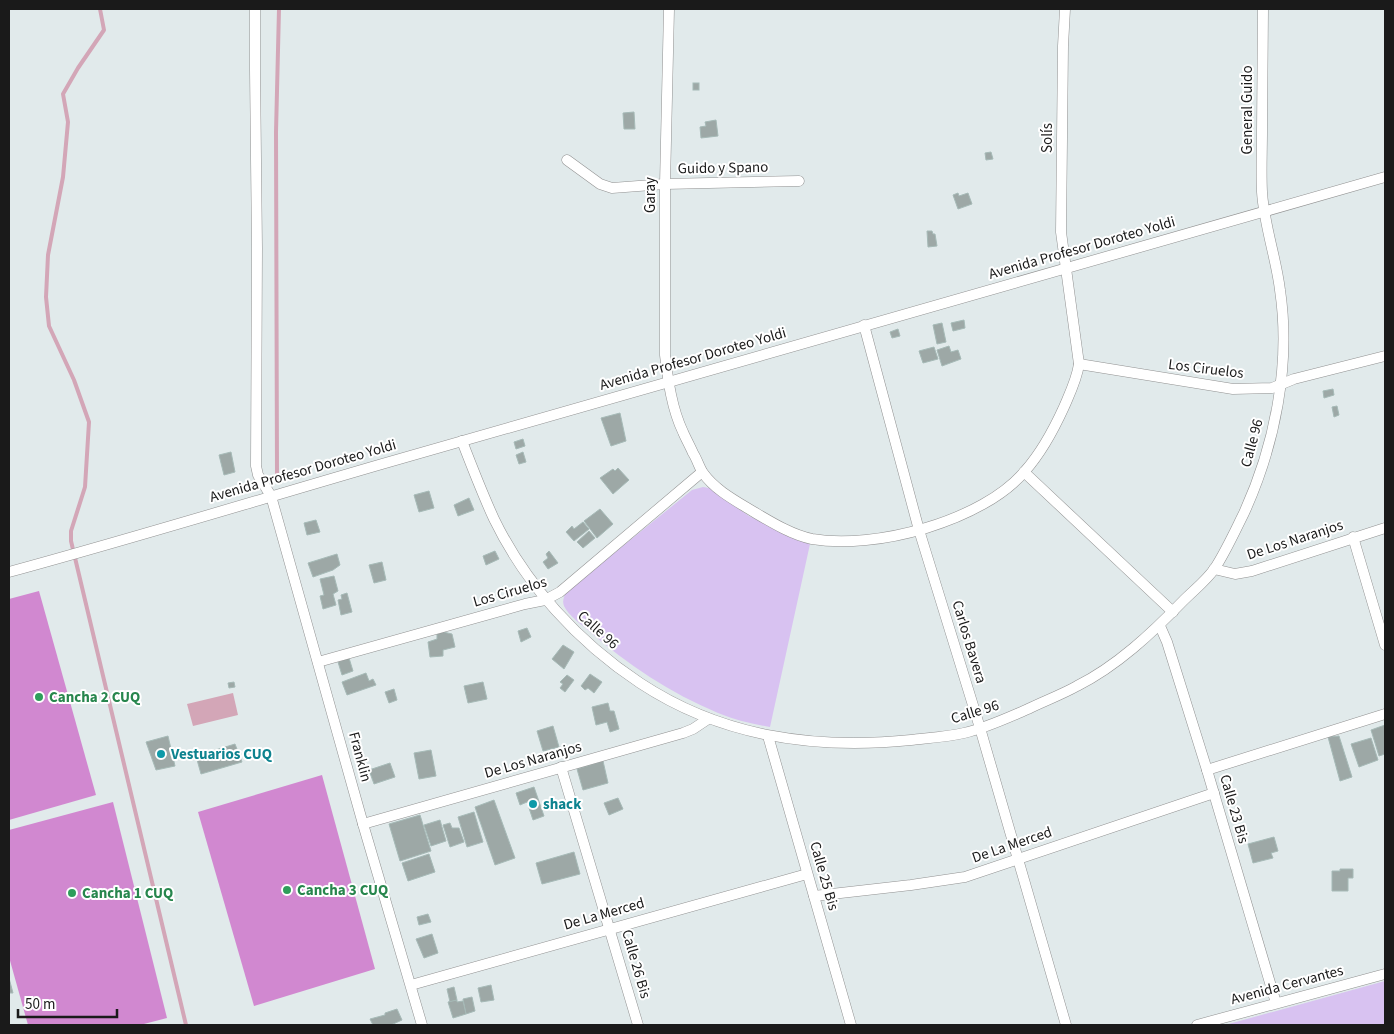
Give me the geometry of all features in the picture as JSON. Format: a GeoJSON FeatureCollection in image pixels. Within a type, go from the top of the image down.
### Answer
{"type":"FeatureCollection","features":[{"type":"Feature","properties":{"kind":"street","name":"Franklin"},"geometry":{"type":"LineString","coordinates":[[255,9],[256,466],[258,475],[271,496],[363,824],[422,1025]]}},
{"type":"Feature","properties":{"kind":"street","name":"Garay"},"geometry":{"type":"LineString","coordinates":[[669,9],[664,184],[665,355],[668,382],[682,431],[702,472],[713,485],[767,520],[811,538],[861,541],[897,536],[945,522],[968,512],[991,498],[1024,472],[1042,448],[1059,418],[1079,364]]}},
{"type":"Feature","properties":{"kind":"street","name":"Solís"},"geometry":{"type":"LineString","coordinates":[[1065,9],[1061,232],[1079,364]]}},
{"type":"Feature","properties":{"kind":"street","name":"General Guido"},"geometry":{"type":"LineString","coordinates":[[1263,9],[1262,193],[1264,211]]}},
{"type":"Feature","properties":{"kind":"street","name":"Guido y Spano"},"geometry":{"type":"LineString","coordinates":[[567,160],[600,184],[612,188],[664,184],[799,182]]}},
{"type":"Feature","properties":{"kind":"street","name":"Avenida Profesor Doroteo Yoldi"},"geometry":{"type":"LineString","coordinates":[[9,572],[1385,177]]}},
{"type":"Feature","properties":{"kind":"street","name":"Calle 96"},"geometry":{"type":"LineString","coordinates":[[462,441],[496,522],[522,568],[546,600],[586,640],[640,683],[708,719],[737,729],[768,736],[823,742],[889,742],[963,734],[995,724],[1078,686],[1105,669],[1160,626],[1214,569],[1243,516],[1260,474],[1281,384],[1284,328],[1281,299],[1264,211]]}},
{"type":"Feature","properties":{"kind":"street","name":"Carlos Bavera"},"geometry":{"type":"LineString","coordinates":[[864,325],[919,530],[980,728],[1066,1025]]}},
{"type":"Feature","properties":{"kind":"street","name":"Los Ciruelos"},"geometry":{"type":"LineString","coordinates":[[1079,364],[1232,389],[1272,388],[1294,379],[1385,356]]}},
{"type":"Feature","properties":{"kind":"street","name":"Los Ciruelos"},"geometry":{"type":"LineString","coordinates":[[318,662],[525,604],[546,600],[560,592],[702,472]]}},
{"type":"Feature","properties":{"kind":"street"},"geometry":{"type":"LineString","coordinates":[[1024,472],[1173,612]]}},
{"type":"Feature","properties":{"kind":"street","name":"De Los Naranjos"},"geometry":{"type":"LineString","coordinates":[[1214,569],[1235,574],[1252,571],[1385,528]]}},
{"type":"Feature","properties":{"kind":"street"},"geometry":{"type":"LineString","coordinates":[[1353,537],[1385,645]]}},
{"type":"Feature","properties":{"kind":"street","name":"Calle 23 Bis"},"geometry":{"type":"LineString","coordinates":[[1160,626],[1167,642],[1207,770],[1276,1004]]}},
{"type":"Feature","properties":{"kind":"street"},"geometry":{"type":"LineString","coordinates":[[1207,770],[1385,714]]}},
{"type":"Feature","properties":{"kind":"street","name":"De Los Naranjos"},"geometry":{"type":"LineString","coordinates":[[363,824],[683,733],[708,719]]}},
{"type":"Feature","properties":{"kind":"street","name":"Calle 25 Bis"},"geometry":{"type":"LineString","coordinates":[[768,736],[851,1025]]}},
{"type":"Feature","properties":{"kind":"street","name":"Calle 26 Bis"},"geometry":{"type":"LineString","coordinates":[[561,767],[638,1025]]}},
{"type":"Feature","properties":{"kind":"street","name":"De La Merced"},"geometry":{"type":"LineString","coordinates":[[814,896],[958,878],[1214,793]]}},
{"type":"Feature","properties":{"kind":"street","name":"De La Merced"},"geometry":{"type":"LineString","coordinates":[[410,985],[807,874]]}},
{"type":"Feature","properties":{"kind":"street","name":"Avenida Cervantes"},"geometry":{"type":"LineString","coordinates":[[1197,1025],[1385,974]]}},
{"type":"Feature","properties":{"kind":"shaded area"},"geometry":{"type":"Polygon","coordinates":[[[703,487],[709,488],[749,516],[810,544],[770,727],[744,722],[724,715],[666,687],[603,643],[572,616],[563,604],[566,592],[692,490],[703,487]]]}},
{"type":"Feature","properties":{"kind":"shaded area","name":"Cancha 2 CUQ"},"geometry":{"type":"Polygon","coordinates":[[[39,591],[96,795],[9,820],[9,599],[39,591]]]}},
{"type":"Feature","properties":{"kind":"shaded area"},"geometry":{"type":"Polygon","coordinates":[[[233,693],[238,715],[193,726],[187,704],[233,693]]]}},
{"type":"Feature","properties":{"kind":"shaded area","name":"Cancha 3 CUQ"},"geometry":{"type":"Polygon","coordinates":[[[322,775],[375,969],[254,1006],[198,812],[322,775]]]}},
{"type":"Feature","properties":{"kind":"shaded area","name":"Cancha 1 CUQ"},"geometry":{"type":"Polygon","coordinates":[[[113,802],[167,1018],[140,1025],[28,1025],[9,957],[9,830],[113,802]]]}},
{"type":"Feature","properties":{"kind":"shaded area"},"geometry":{"type":"Polygon","coordinates":[[[1385,981],[1385,1025],[1225,1025],[1385,981]]]}},
{"type":"Feature","properties":{"kind":"building"},"geometry":{"type":"Polygon","coordinates":[[[693,83],[699,83],[699,90],[693,90],[693,83]]]}},
{"type":"Feature","properties":{"kind":"building"},"geometry":{"type":"Polygon","coordinates":[[[634,112],[635,129],[624,129],[623,113],[634,112]]]}},
{"type":"Feature","properties":{"kind":"building"},"geometry":{"type":"Polygon","coordinates":[[[716,120],[718,136],[701,138],[700,127],[706,126],[705,122],[716,120]]]}},
{"type":"Feature","properties":{"kind":"building"},"geometry":{"type":"Polygon","coordinates":[[[991,152],[993,159],[986,160],[985,153],[991,152]]]}},
{"type":"Feature","properties":{"kind":"building"},"geometry":{"type":"Polygon","coordinates":[[[958,193],[959,196],[968,193],[972,204],[958,209],[953,195],[958,193]]]}},
{"type":"Feature","properties":{"kind":"building"},"geometry":{"type":"Polygon","coordinates":[[[927,231],[932,231],[935,234],[937,246],[928,247],[927,231]]]}},
{"type":"Feature","properties":{"kind":"building"},"geometry":{"type":"Polygon","coordinates":[[[964,320],[965,328],[953,331],[951,323],[964,320]]]}},
{"type":"Feature","properties":{"kind":"building"},"geometry":{"type":"Polygon","coordinates":[[[942,323],[946,342],[937,344],[933,325],[942,323]]]}},
{"type":"Feature","properties":{"kind":"building"},"geometry":{"type":"Polygon","coordinates":[[[898,329],[900,336],[892,338],[890,332],[898,329]]]}},
{"type":"Feature","properties":{"kind":"building"},"geometry":{"type":"Polygon","coordinates":[[[949,346],[951,352],[958,350],[961,359],[942,366],[937,350],[949,346]]]}},
{"type":"Feature","properties":{"kind":"building"},"geometry":{"type":"Polygon","coordinates":[[[934,347],[938,359],[923,363],[919,351],[934,347]]]}},
{"type":"Feature","properties":{"kind":"building"},"geometry":{"type":"Polygon","coordinates":[[[1333,389],[1334,395],[1324,398],[1323,391],[1333,389]]]}},
{"type":"Feature","properties":{"kind":"building"},"geometry":{"type":"Polygon","coordinates":[[[1337,406],[1339,415],[1334,417],[1332,407],[1337,406]]]}},
{"type":"Feature","properties":{"kind":"building"},"geometry":{"type":"Polygon","coordinates":[[[620,413],[626,441],[611,446],[601,418],[620,413]]]}},
{"type":"Feature","properties":{"kind":"building"},"geometry":{"type":"Polygon","coordinates":[[[523,439],[525,446],[516,449],[514,442],[523,439]]]}},
{"type":"Feature","properties":{"kind":"building"},"geometry":{"type":"Polygon","coordinates":[[[231,452],[235,472],[224,475],[219,455],[231,452]]]}},
{"type":"Feature","properties":{"kind":"building"},"geometry":{"type":"Polygon","coordinates":[[[523,452],[526,462],[519,464],[516,455],[523,452]]]}},
{"type":"Feature","properties":{"kind":"building"},"geometry":{"type":"Polygon","coordinates":[[[618,468],[629,480],[613,494],[600,478],[613,469],[615,471],[618,468]]]}},
{"type":"Feature","properties":{"kind":"building"},"geometry":{"type":"Polygon","coordinates":[[[429,491],[434,508],[419,512],[414,495],[429,491]]]}},
{"type":"Feature","properties":{"kind":"building"},"geometry":{"type":"Polygon","coordinates":[[[469,498],[474,510],[458,516],[454,505],[469,498]]]}},
{"type":"Feature","properties":{"kind":"building"},"geometry":{"type":"Polygon","coordinates":[[[600,509],[613,524],[597,538],[584,521],[600,509]]]}},
{"type":"Feature","properties":{"kind":"building"},"geometry":{"type":"Polygon","coordinates":[[[316,520],[320,532],[307,535],[304,523],[316,520]]]}},
{"type":"Feature","properties":{"kind":"building"},"geometry":{"type":"Polygon","coordinates":[[[583,522],[589,529],[574,541],[566,532],[572,526],[574,529],[583,522]]]}},
{"type":"Feature","properties":{"kind":"building"},"geometry":{"type":"Polygon","coordinates":[[[589,531],[595,538],[583,548],[577,542],[589,531]]]}},
{"type":"Feature","properties":{"kind":"building"},"geometry":{"type":"Polygon","coordinates":[[[495,551],[499,559],[486,565],[483,556],[495,551]]]}},
{"type":"Feature","properties":{"kind":"building"},"geometry":{"type":"Polygon","coordinates":[[[549,551],[558,563],[548,569],[543,562],[548,558],[546,554],[549,551]]]}},
{"type":"Feature","properties":{"kind":"building"},"geometry":{"type":"Polygon","coordinates":[[[337,554],[340,565],[333,570],[313,577],[308,563],[337,554]]]}},
{"type":"Feature","properties":{"kind":"building"},"geometry":{"type":"Polygon","coordinates":[[[382,562],[386,580],[374,583],[369,565],[382,562]]]}},
{"type":"Feature","properties":{"kind":"building"},"geometry":{"type":"Polygon","coordinates":[[[334,576],[338,591],[333,594],[336,605],[323,609],[320,596],[324,595],[320,579],[334,576]]]}},
{"type":"Feature","properties":{"kind":"building"},"geometry":{"type":"Polygon","coordinates":[[[347,593],[352,612],[341,615],[338,600],[342,599],[341,595],[347,593]]]}},
{"type":"Feature","properties":{"kind":"building"},"geometry":{"type":"Polygon","coordinates":[[[527,628],[531,637],[521,642],[518,631],[527,628]]]}},
{"type":"Feature","properties":{"kind":"building"},"geometry":{"type":"Polygon","coordinates":[[[443,632],[452,634],[455,647],[443,650],[443,656],[430,657],[428,642],[437,639],[437,634],[443,632]]]}},
{"type":"Feature","properties":{"kind":"building"},"geometry":{"type":"Polygon","coordinates":[[[563,645],[574,652],[564,669],[552,659],[563,645]]]}},
{"type":"Feature","properties":{"kind":"building"},"geometry":{"type":"Polygon","coordinates":[[[349,658],[353,671],[342,675],[338,662],[349,658]]]}},
{"type":"Feature","properties":{"kind":"building"},"geometry":{"type":"Polygon","coordinates":[[[366,673],[369,681],[373,679],[376,685],[347,695],[342,682],[366,673]]]}},
{"type":"Feature","properties":{"kind":"building"},"geometry":{"type":"Polygon","coordinates":[[[590,674],[602,682],[594,693],[588,688],[585,690],[581,686],[590,674]]]}},
{"type":"Feature","properties":{"kind":"building"},"geometry":{"type":"Polygon","coordinates":[[[567,675],[574,680],[565,692],[560,688],[563,684],[560,682],[567,675]]]}},
{"type":"Feature","properties":{"kind":"building"},"geometry":{"type":"Polygon","coordinates":[[[234,682],[235,687],[229,688],[228,683],[234,682]]]}},
{"type":"Feature","properties":{"kind":"building"},"geometry":{"type":"Polygon","coordinates":[[[483,682],[487,699],[468,703],[464,686],[483,682]]]}},
{"type":"Feature","properties":{"kind":"building"},"geometry":{"type":"Polygon","coordinates":[[[394,689],[397,700],[389,703],[385,692],[394,689]]]}},
{"type":"Feature","properties":{"kind":"building"},"geometry":{"type":"Polygon","coordinates":[[[608,703],[610,711],[614,711],[619,729],[610,732],[607,722],[596,725],[592,707],[608,703]]]}},
{"type":"Feature","properties":{"kind":"building"},"geometry":{"type":"Polygon","coordinates":[[[1385,725],[1385,754],[1379,756],[1371,730],[1385,725]]]}},
{"type":"Feature","properties":{"kind":"building"},"geometry":{"type":"Polygon","coordinates":[[[553,726],[559,747],[543,751],[537,731],[553,726]]]}},
{"type":"Feature","properties":{"kind":"building","name":"Vestuarios CUQ"},"geometry":{"type":"Polygon","coordinates":[[[168,736],[175,766],[156,770],[146,742],[168,736]]]}},
{"type":"Feature","properties":{"kind":"building"},"geometry":{"type":"Polygon","coordinates":[[[1339,736],[1352,777],[1340,781],[1328,737],[1339,736]]]}},
{"type":"Feature","properties":{"kind":"building"},"geometry":{"type":"Polygon","coordinates":[[[1371,738],[1378,760],[1359,767],[1351,744],[1371,738]]]}},
{"type":"Feature","properties":{"kind":"building"},"geometry":{"type":"Polygon","coordinates":[[[235,744],[242,762],[201,774],[196,756],[235,744]]]}},
{"type":"Feature","properties":{"kind":"building"},"geometry":{"type":"Polygon","coordinates":[[[431,750],[436,776],[419,779],[414,753],[431,750]]]}},
{"type":"Feature","properties":{"kind":"building"},"geometry":{"type":"Polygon","coordinates":[[[603,761],[608,783],[583,790],[577,769],[603,761]]]}},
{"type":"Feature","properties":{"kind":"building"},"geometry":{"type":"Polygon","coordinates":[[[390,763],[395,777],[374,784],[369,770],[390,763]]]}},
{"type":"Feature","properties":{"kind":"building","name":"shack"},"geometry":{"type":"Polygon","coordinates":[[[534,787],[544,816],[533,820],[527,802],[520,805],[516,793],[534,787]]]}},
{"type":"Feature","properties":{"kind":"building"},"geometry":{"type":"Polygon","coordinates":[[[618,798],[623,809],[609,815],[604,803],[618,798]]]}},
{"type":"Feature","properties":{"kind":"building"},"geometry":{"type":"Polygon","coordinates":[[[494,800],[515,858],[495,865],[475,807],[494,800]]]}},
{"type":"Feature","properties":{"kind":"building"},"geometry":{"type":"Polygon","coordinates":[[[474,812],[483,842],[467,847],[458,817],[474,812]]]}},
{"type":"Feature","properties":{"kind":"building"},"geometry":{"type":"Polygon","coordinates":[[[420,815],[431,851],[400,861],[389,824],[420,815]]]}},
{"type":"Feature","properties":{"kind":"building"},"geometry":{"type":"Polygon","coordinates":[[[440,820],[446,841],[431,846],[424,825],[440,820]]]}},
{"type":"Feature","properties":{"kind":"building"},"geometry":{"type":"Polygon","coordinates":[[[450,823],[452,828],[459,828],[464,842],[450,847],[443,825],[450,823]]]}},
{"type":"Feature","properties":{"kind":"building"},"geometry":{"type":"Polygon","coordinates":[[[1274,837],[1278,851],[1271,853],[1273,858],[1253,863],[1248,844],[1274,837]]]}},
{"type":"Feature","properties":{"kind":"building"},"geometry":{"type":"Polygon","coordinates":[[[574,852],[580,874],[542,884],[536,863],[574,852]]]}},
{"type":"Feature","properties":{"kind":"building"},"geometry":{"type":"Polygon","coordinates":[[[429,854],[435,872],[408,881],[402,863],[429,854]]]}},
{"type":"Feature","properties":{"kind":"building"},"geometry":{"type":"Polygon","coordinates":[[[1340,869],[1353,869],[1353,878],[1348,878],[1348,891],[1332,891],[1332,871],[1340,871],[1340,869]]]}},
{"type":"Feature","properties":{"kind":"building"},"geometry":{"type":"Polygon","coordinates":[[[428,914],[431,922],[419,925],[417,917],[428,914]]]}},
{"type":"Feature","properties":{"kind":"building"},"geometry":{"type":"Polygon","coordinates":[[[432,934],[438,953],[424,958],[416,939],[432,934]]]}},
{"type":"Feature","properties":{"kind":"building"},"geometry":{"type":"Polygon","coordinates":[[[9,978],[13,993],[9,993],[9,978]]]}},
{"type":"Feature","properties":{"kind":"building"},"geometry":{"type":"Polygon","coordinates":[[[491,985],[494,1000],[481,1002],[478,988],[491,985]]]}},
{"type":"Feature","properties":{"kind":"building"},"geometry":{"type":"Polygon","coordinates":[[[454,987],[457,1000],[450,1002],[447,989],[454,987]]]}},
{"type":"Feature","properties":{"kind":"building"},"geometry":{"type":"Polygon","coordinates":[[[472,997],[475,1011],[466,1014],[463,999],[472,997]]]}},
{"type":"Feature","properties":{"kind":"building"},"geometry":{"type":"Polygon","coordinates":[[[457,1000],[457,1002],[463,1001],[466,1014],[453,1018],[448,1002],[457,1000]]]}},
{"type":"Feature","properties":{"kind":"building"},"geometry":{"type":"Polygon","coordinates":[[[397,1009],[402,1020],[391,1025],[373,1025],[370,1019],[397,1009]]]}},
{"type":"Feature","properties":{"kind":"waterway"},"geometry":{"type":"LineString","coordinates":[[100,9],[104,30],[63,94],[68,122],[63,177],[48,255],[46,297],[49,326],[74,380],[89,422],[85,487],[71,531],[71,541],[186,1025]]}},
{"type":"Feature","properties":{"kind":"waterway"},"geometry":{"type":"LineString","coordinates":[[277,474],[276,132],[279,9]]}},
{"type":"Feature","properties":{"kind":"place","name":"Cancha 2 CUQ"},"geometry":{"type":"Point","coordinates":[39,697]}},
{"type":"Feature","properties":{"kind":"place","name":"Vestuarios CUQ"},"geometry":{"type":"Point","coordinates":[161,754]}},
{"type":"Feature","properties":{"kind":"place","name":"shack"},"geometry":{"type":"Point","coordinates":[533,804]}},
{"type":"Feature","properties":{"kind":"place","name":"Cancha 3 CUQ"},"geometry":{"type":"Point","coordinates":[287,890]}},
{"type":"Feature","properties":{"kind":"place","name":"Cancha 1 CUQ"},"geometry":{"type":"Point","coordinates":[72,893]}}]}
